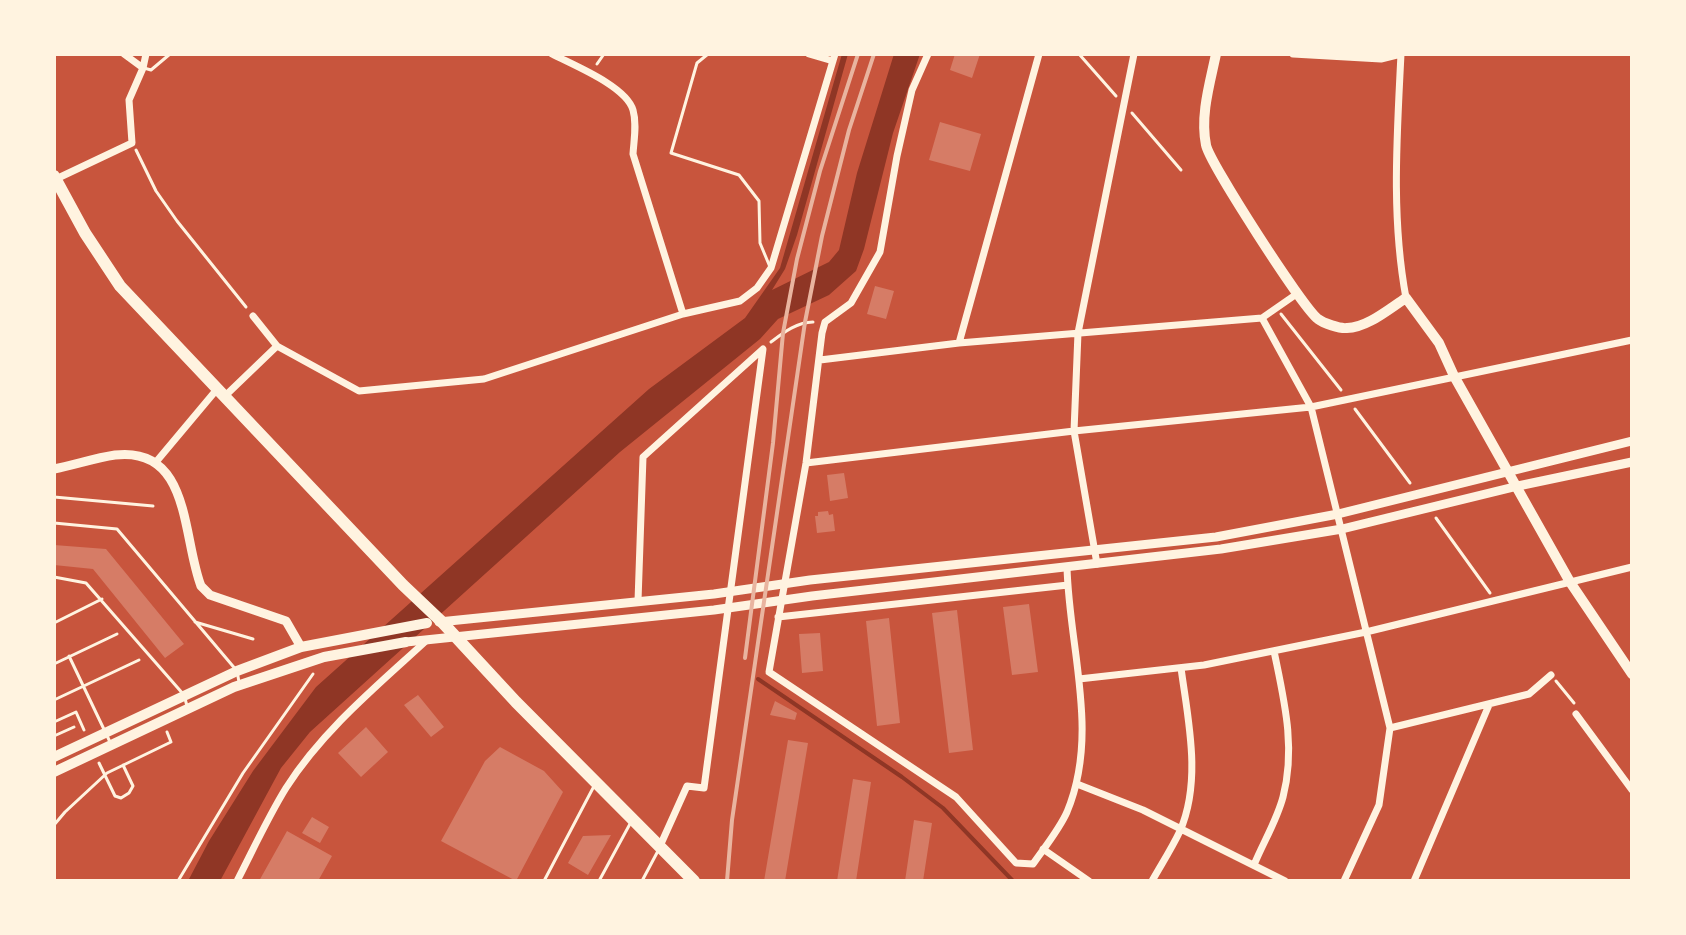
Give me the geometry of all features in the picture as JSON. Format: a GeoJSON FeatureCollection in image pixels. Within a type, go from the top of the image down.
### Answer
{"type":"FeatureCollection","features":[{"type":"Feature","properties":{"kind":"highway"},"geometry":{"type":"LineString","coordinates":[[55,177],[85,233],[120,286],[403,585],[692,880]]}},
{"type":"Feature","properties":{"kind":"main road"},"geometry":{"type":"LineString","coordinates":[[1216,54],[1205,109],[1207,149],[1298,293],[1318,320],[1346,328],[1370,320],[1406,298],[1439,343],[1454,376],[1570,582],[1631,670]]}},
{"type":"Feature","properties":{"kind":"main road"},"geometry":{"type":"LineString","coordinates":[[54,757],[237,671],[301,647],[427,623]]}},
{"type":"Feature","properties":{"kind":"main road"},"geometry":{"type":"LineString","coordinates":[[54,772],[239,685],[324,657],[406,642]]}},
{"type":"Feature","properties":{"kind":"street"},"geometry":{"type":"LineString","coordinates":[[124,54],[143,68]]}},
{"type":"Feature","properties":{"kind":"street"},"geometry":{"type":"LineString","coordinates":[[55,177],[132,143],[129,100],[146,54]]}},
{"type":"Feature","properties":{"kind":"street"},"geometry":{"type":"LineString","coordinates":[[552,54],[611,85],[633,106],[636,127],[633,154],[683,314]]}},
{"type":"Feature","properties":{"kind":"street"},"geometry":{"type":"LineString","coordinates":[[253,316],[277,346],[359,391],[484,379],[683,314],[740,301],[757,288],[771,268],[834,58],[809,54]]}},
{"type":"Feature","properties":{"kind":"street"},"geometry":{"type":"LineString","coordinates":[[928,54],[912,90],[880,252],[851,303],[825,322],[806,463],[769,672],[956,797],[1016,863],[1033,864],[1066,815],[1077,784],[1083,752],[1067,567]]}},
{"type":"Feature","properties":{"kind":"street"},"geometry":{"type":"LineString","coordinates":[[959,343],[1039,54]]}},
{"type":"Feature","properties":{"kind":"street"},"geometry":{"type":"LineString","coordinates":[[1097,564],[1074,431],[1078,333],[1134,54]]}},
{"type":"Feature","properties":{"kind":"street"},"geometry":{"type":"LineString","coordinates":[[1293,54],[1381,59],[1401,54],[1395,183],[1400,264],[1406,298]]}},
{"type":"Feature","properties":{"kind":"street"},"geometry":{"type":"LineString","coordinates":[[820,360],[959,343],[1262,318],[1298,293]]}},
{"type":"Feature","properties":{"kind":"street"},"geometry":{"type":"LineString","coordinates":[[1262,318],[1311,407],[1390,728],[1379,805],[1344,881]]}},
{"type":"Feature","properties":{"kind":"street"},"geometry":{"type":"LineString","coordinates":[[806,463],[1311,407],[1632,340]]}},
{"type":"Feature","properties":{"kind":"street"},"geometry":{"type":"LineString","coordinates":[[156,462],[222,392],[277,346]]}},
{"type":"Feature","properties":{"kind":"street"},"geometry":{"type":"LineString","coordinates":[[638,601],[643,457],[763,349]]}},
{"type":"Feature","properties":{"kind":"street"},"geometry":{"type":"LineString","coordinates":[[660,846],[687,786],[704,788],[763,349]]}},
{"type":"Feature","properties":{"kind":"street"},"geometry":{"type":"LineString","coordinates":[[427,623],[1216,537],[1338,514],[1632,441]]}},
{"type":"Feature","properties":{"kind":"street"},"geometry":{"type":"LineString","coordinates":[[54,469],[116,455],[145,457],[156,462],[168,472],[177,488],[201,586],[210,595],[286,621],[301,647]]}},
{"type":"Feature","properties":{"kind":"street"},"geometry":{"type":"LineString","coordinates":[[406,642],[714,610],[1221,549],[1342,529],[1632,462]]}},
{"type":"Feature","properties":{"kind":"street"},"geometry":{"type":"LineString","coordinates":[[1079,679],[1181,668],[1274,651],[1366,632],[1632,567]]}},
{"type":"Feature","properties":{"kind":"street"},"geometry":{"type":"LineString","coordinates":[[778,617],[1068,585]]}},
{"type":"Feature","properties":{"kind":"street"},"geometry":{"type":"LineString","coordinates":[[237,881],[286,789],[327,734],[429,638]]}},
{"type":"Feature","properties":{"kind":"street"},"geometry":{"type":"LineString","coordinates":[[1254,865],[1282,799],[1288,766],[1289,725],[1274,651]]}},
{"type":"Feature","properties":{"kind":"street"},"geometry":{"type":"LineString","coordinates":[[1152,881],[1181,829],[1190,790],[1192,753],[1181,668]]}},
{"type":"Feature","properties":{"kind":"street"},"geometry":{"type":"LineString","coordinates":[[1390,728],[1529,694],[1551,675]]}},
{"type":"Feature","properties":{"kind":"street"},"geometry":{"type":"LineString","coordinates":[[1414,881],[1489,705]]}},
{"type":"Feature","properties":{"kind":"street"},"geometry":{"type":"LineString","coordinates":[[1576,714],[1632,790]]}},
{"type":"Feature","properties":{"kind":"street"},"geometry":{"type":"LineString","coordinates":[[1077,784],[1143,810],[1285,881]]}},
{"type":"Feature","properties":{"kind":"street"},"geometry":{"type":"LineString","coordinates":[[1043,849],[1089,881]]}},
{"type":"Feature","properties":{"kind":"lane"},"geometry":{"type":"LineString","coordinates":[[143,68],[151,70],[170,54]]}},
{"type":"Feature","properties":{"kind":"lane"},"geometry":{"type":"LineString","coordinates":[[708,54],[697,63],[671,153],[739,175],[759,201],[760,243],[771,268]]}},
{"type":"Feature","properties":{"kind":"lane"},"geometry":{"type":"LineString","coordinates":[[54,497],[153,506]]}},
{"type":"Feature","properties":{"kind":"lane"},"geometry":{"type":"LineString","coordinates":[[54,523],[117,529],[237,671],[239,685]]}},
{"type":"Feature","properties":{"kind":"lane"},"geometry":{"type":"LineString","coordinates":[[55,578],[86,583],[184,695],[188,709]]}},
{"type":"Feature","properties":{"kind":"lane"},"geometry":{"type":"LineString","coordinates":[[54,623],[102,599]]}},
{"type":"Feature","properties":{"kind":"lane"},"geometry":{"type":"LineString","coordinates":[[193,622],[253,639]]}},
{"type":"Feature","properties":{"kind":"lane"},"geometry":{"type":"LineString","coordinates":[[54,664],[117,634]]}},
{"type":"Feature","properties":{"kind":"lane"},"geometry":{"type":"LineString","coordinates":[[69,656],[111,745]]}},
{"type":"Feature","properties":{"kind":"lane"},"geometry":{"type":"LineString","coordinates":[[54,700],[139,660]]}},
{"type":"Feature","properties":{"kind":"lane"},"geometry":{"type":"LineString","coordinates":[[544,881],[597,781]]}},
{"type":"Feature","properties":{"kind":"lane"},"geometry":{"type":"LineString","coordinates":[[599,881],[633,818]]}},
{"type":"Feature","properties":{"kind":"lane"},"geometry":{"type":"LineString","coordinates":[[642,881],[660,846]]}},
{"type":"Feature","properties":{"kind":"path"},"geometry":{"type":"LineString","coordinates":[[132,143],[156,191],[253,316]]}},
{"type":"Feature","properties":{"kind":"path"},"geometry":{"type":"LineString","coordinates":[[763,349],[783,333],[805,322],[825,322]]}},
{"type":"Feature","properties":{"kind":"path"},"geometry":{"type":"LineString","coordinates":[[1456,546],[1496,601]]}},
{"type":"Feature","properties":{"kind":"path"},"geometry":{"type":"LineString","coordinates":[[178,881],[243,773],[324,657]]}},
{"type":"Feature","properties":{"kind":"path"},"geometry":{"type":"LineString","coordinates":[[1551,675],[1575,704],[1576,714]]}},
{"type":"Feature","properties":{"kind":"path"},"geometry":{"type":"LineString","coordinates":[[54,825],[107,773],[171,742],[162,721]]}},
{"type":"Feature","properties":{"kind":"path"},"geometry":{"type":"LineString","coordinates":[[54,736],[74,727]]}},
{"type":"Feature","properties":{"kind":"path"},"geometry":{"type":"LineString","coordinates":[[113,791],[115,796],[121,798],[133,786],[123,765]]}},
{"type":"Feature","properties":{"kind":"shaded area"},"geometry":{"type":"Polygon","coordinates":[[[842,54],[848,54],[797,235],[785,269],[772,290],[829,262],[839,250],[857,173],[894,54],[920,54],[893,133],[856,271],[829,295],[778,319],[760,339],[620,452],[310,732],[281,768],[220,881],[188,881],[253,771],[316,687],[649,389],[745,318],[780,268],[842,54]]]}},
{"type":"Feature","properties":{"kind":"building"},"geometry":{"type":"Polygon","coordinates":[[[955,54],[980,54],[972,78],[950,70],[955,54]]]}},
{"type":"Feature","properties":{"kind":"building"},"geometry":{"type":"Polygon","coordinates":[[[940,122],[981,134],[970,171],[929,160],[940,122]]]}},
{"type":"Feature","properties":{"kind":"building"},"geometry":{"type":"Polygon","coordinates":[[[875,286],[894,291],[886,319],[867,314],[875,286]]]}},
{"type":"Feature","properties":{"kind":"building"},"geometry":{"type":"Polygon","coordinates":[[[844,473],[848,498],[830,501],[827,475],[844,473]]]}},
{"type":"Feature","properties":{"kind":"building"},"geometry":{"type":"Polygon","coordinates":[[[828,511],[829,515],[833,514],[835,531],[817,533],[815,516],[818,512],[828,511]]]}},
{"type":"Feature","properties":{"kind":"building"},"geometry":{"type":"Polygon","coordinates":[[[54,545],[106,549],[184,644],[165,658],[93,569],[54,565],[54,545]]]}},
{"type":"Feature","properties":{"kind":"building"},"geometry":{"type":"Polygon","coordinates":[[[1029,604],[1038,672],[1012,675],[1003,607],[1029,604]]]}},
{"type":"Feature","properties":{"kind":"building"},"geometry":{"type":"Polygon","coordinates":[[[957,610],[973,750],[949,753],[932,613],[957,610]]]}},
{"type":"Feature","properties":{"kind":"building"},"geometry":{"type":"Polygon","coordinates":[[[889,618],[900,723],[877,726],[866,621],[889,618]]]}},
{"type":"Feature","properties":{"kind":"building"},"geometry":{"type":"Polygon","coordinates":[[[820,633],[823,671],[802,673],[799,634],[820,633]]]}},
{"type":"Feature","properties":{"kind":"building"},"geometry":{"type":"Polygon","coordinates":[[[418,695],[444,727],[431,737],[404,705],[418,695]]]}},
{"type":"Feature","properties":{"kind":"building"},"geometry":{"type":"Polygon","coordinates":[[[775,701],[797,713],[795,720],[770,715],[775,701]]]}},
{"type":"Feature","properties":{"kind":"building"},"geometry":{"type":"Polygon","coordinates":[[[366,727],[388,752],[361,777],[338,753],[366,727]]]}},
{"type":"Feature","properties":{"kind":"building"},"geometry":{"type":"Polygon","coordinates":[[[788,740],[808,743],[785,881],[764,881],[788,740]]]}},
{"type":"Feature","properties":{"kind":"building"},"geometry":{"type":"Polygon","coordinates":[[[500,747],[544,771],[563,792],[516,881],[441,841],[485,761],[500,747]]]}},
{"type":"Feature","properties":{"kind":"building"},"geometry":{"type":"Polygon","coordinates":[[[853,779],[871,782],[856,881],[837,881],[853,779]]]}},
{"type":"Feature","properties":{"kind":"building"},"geometry":{"type":"Polygon","coordinates":[[[312,817],[329,827],[320,843],[302,833],[312,817]]]}},
{"type":"Feature","properties":{"kind":"building"},"geometry":{"type":"Polygon","coordinates":[[[914,820],[932,823],[923,881],[905,881],[914,820]]]}},
{"type":"Feature","properties":{"kind":"building"},"geometry":{"type":"Polygon","coordinates":[[[287,831],[332,856],[318,881],[259,881],[287,831]]]}},
{"type":"Feature","properties":{"kind":"building"},"geometry":{"type":"Polygon","coordinates":[[[611,835],[588,875],[568,863],[583,836],[611,835]]]}},
{"type":"Feature","properties":{"kind":"waterway"},"geometry":{"type":"LineString","coordinates":[[758,679],[943,808],[1013,881]]}},
{"type":"Feature","properties":{"kind":"railway"},"geometry":{"type":"LineString","coordinates":[[745,658],[773,443],[783,333],[797,259],[820,171],[858,54]]}},
{"type":"Feature","properties":{"kind":"railway"},"geometry":{"type":"LineString","coordinates":[[727,881],[732,820],[805,322],[822,236],[849,130],[874,54]]}}]}
